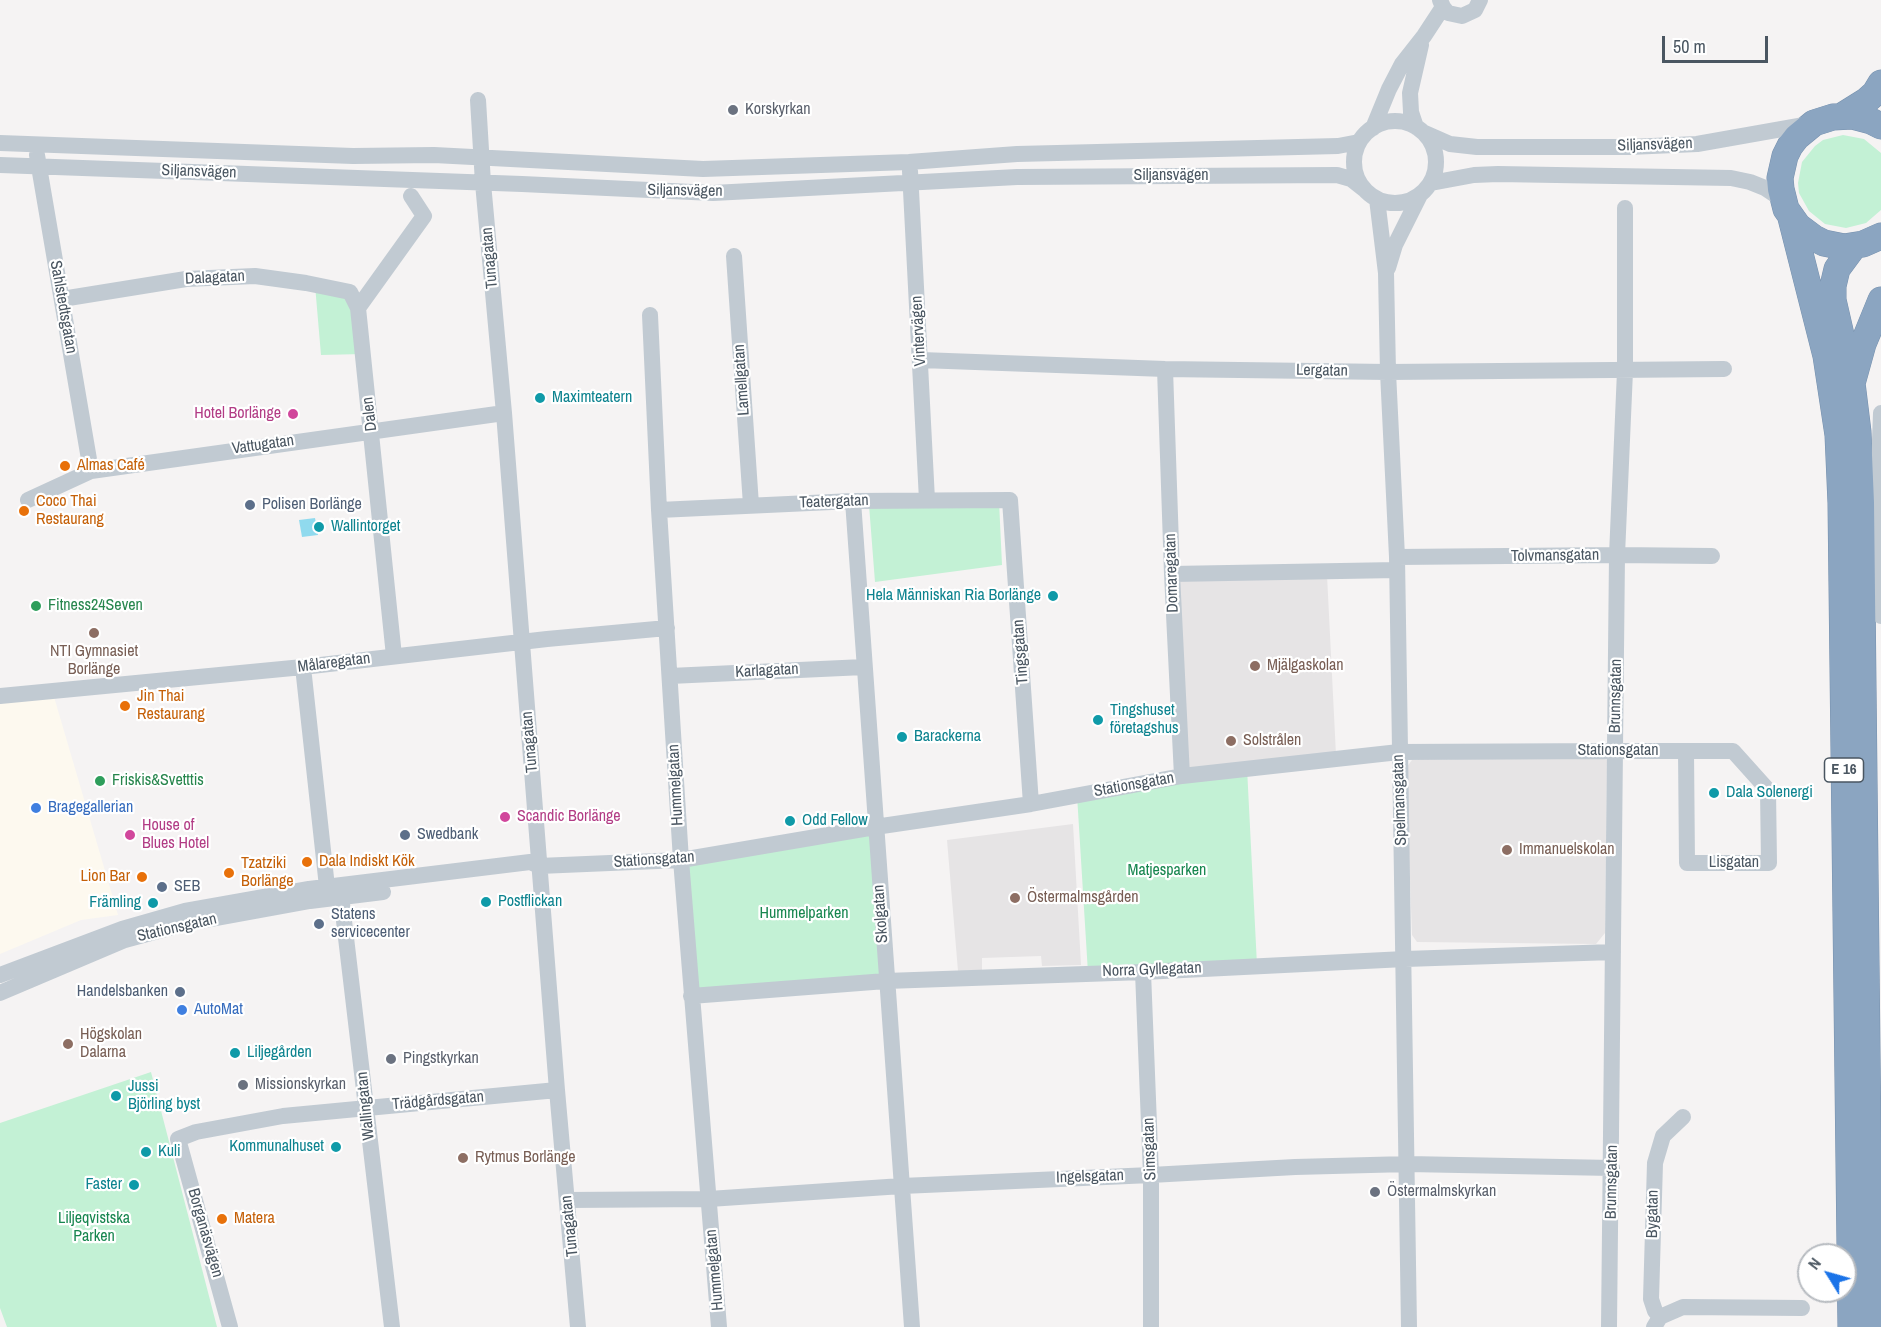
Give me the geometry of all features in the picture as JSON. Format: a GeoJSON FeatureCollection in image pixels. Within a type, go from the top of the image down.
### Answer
{"type":"FeatureCollection","features":[{"type":"Feature","properties":{"kind":"highway"},"geometry":{"type":"LineString","coordinates":[[1842,116],[1866,101],[1881,83]]}},
{"type":"Feature","properties":{"kind":"highway"},"geometry":{"type":"LineString","coordinates":[[1881,126],[1862,118],[1842,116],[1814,123],[1797,137],[1785,156],[1780,178],[1787,209],[1806,233],[1824,243],[1844,247],[1854,246],[1881,236]]}},
{"type":"Feature","properties":{"kind":"highway","name":"E 16"},"geometry":{"type":"LineString","coordinates":[[1787,209],[1826,356],[1838,435],[1841,503],[1851,1327]]}},
{"type":"Feature","properties":{"kind":"highway","name":"E 16"},"geometry":{"type":"LineString","coordinates":[[1854,246],[1837,269],[1833,300],[1852,383],[1858,432],[1861,503],[1870,1327]]}},
{"type":"Feature","properties":{"kind":"highway"},"geometry":{"type":"LineString","coordinates":[[1852,383],[1863,344],[1881,300]]}},
{"type":"Feature","properties":{"kind":"street"},"geometry":{"type":"LineString","coordinates":[[1420,130],[1405,122],[1383,123],[1373,128],[1359,142],[1355,154],[1355,167],[1358,180],[1371,195],[1388,202],[1399,203],[1425,189],[1436,171],[1436,157],[1432,144],[1420,130],[1411,112],[1410,93],[1417,54],[1442,4],[1455,16],[1462,16],[1475,10],[1480,0]]}},
{"type":"Feature","properties":{"kind":"street"},"geometry":{"type":"LineString","coordinates":[[1373,128],[1402,64],[1424,36]]}},
{"type":"Feature","properties":{"kind":"street","name":"Tunagatan"},"geometry":{"type":"LineString","coordinates":[[478,100],[556,1090],[578,1327]]}},
{"type":"Feature","properties":{"kind":"street","name":"Siljansvägen"},"geometry":{"type":"LineString","coordinates":[[1420,130],[1449,144],[1477,147],[1629,147],[1696,144],[1814,123]]}},
{"type":"Feature","properties":{"kind":"street","name":"Siljansvägen"},"geometry":{"type":"LineString","coordinates":[[0,143],[352,156],[434,154],[703,169],[909,162],[1017,154],[1338,146],[1359,142]]}},
{"type":"Feature","properties":{"kind":"street","name":"Sahlstedtsgatan"},"geometry":{"type":"LineString","coordinates":[[35,143],[92,471]]}},
{"type":"Feature","properties":{"kind":"street","name":"Vintervägen"},"geometry":{"type":"LineString","coordinates":[[909,162],[927,500]]}},
{"type":"Feature","properties":{"kind":"street","name":"Siljansvägen"},"geometry":{"type":"LineString","coordinates":[[0,165],[713,193],[1017,177],[1337,175],[1351,179],[1371,195]]}},
{"type":"Feature","properties":{"kind":"street","name":"Siljansvägen"},"geometry":{"type":"LineString","coordinates":[[1425,189],[1474,175],[1498,174],[1731,178],[1765,188],[1787,209]]}},
{"type":"Feature","properties":{"kind":"street","name":"Spelmansgatan"},"geometry":{"type":"LineString","coordinates":[[1386,273],[1395,245],[1425,189]]}},
{"type":"Feature","properties":{"kind":"street","name":"Spelmansgatan"},"geometry":{"type":"LineString","coordinates":[[1371,195],[1386,273],[1397,564],[1409,1327]]}},
{"type":"Feature","properties":{"kind":"street"},"geometry":{"type":"LineString","coordinates":[[358,308],[424,216],[411,196]]}},
{"type":"Feature","properties":{"kind":"street","name":"Brunnsgatan"},"geometry":{"type":"LineString","coordinates":[[1610,1327],[1617,555],[1625,371],[1625,208]]}},
{"type":"Feature","properties":{"kind":"street","name":"Lamellgatan"},"geometry":{"type":"LineString","coordinates":[[734,256],[751,505]]}},
{"type":"Feature","properties":{"kind":"street","name":"Dalagatan"},"geometry":{"type":"LineString","coordinates":[[62,299],[186,279],[255,276],[350,292],[358,308]]}},
{"type":"Feature","properties":{"kind":"street","name":"Dalen"},"geometry":{"type":"LineString","coordinates":[[358,308],[394,656]]}},
{"type":"Feature","properties":{"kind":"street","name":"Hummelgatan"},"geometry":{"type":"LineString","coordinates":[[650,315],[659,510],[681,860],[719,1327]]}},
{"type":"Feature","properties":{"kind":"street","name":"Lergatan"},"geometry":{"type":"LineString","coordinates":[[921,360],[1165,369],[1388,372],[1724,369]]}},
{"type":"Feature","properties":{"kind":"street","name":"Domaregatan"},"geometry":{"type":"LineString","coordinates":[[1165,369],[1182,776]]}},
{"type":"Feature","properties":{"kind":"street","name":"Vattugatan"},"geometry":{"type":"LineString","coordinates":[[28,500],[92,471],[504,412]]}},
{"type":"Feature","properties":{"kind":"street"},"geometry":{"type":"LineString","coordinates":[[1881,413],[1877,519],[1881,616]]}},
{"type":"Feature","properties":{"kind":"street","name":"Teatergatan"},"geometry":{"type":"LineString","coordinates":[[659,510],[853,501],[1010,500]]}},
{"type":"Feature","properties":{"kind":"street","name":"Tingsgatan"},"geometry":{"type":"LineString","coordinates":[[1010,500],[1031,804]]}},
{"type":"Feature","properties":{"kind":"street","name":"Skolgatan"},"geometry":{"type":"LineString","coordinates":[[853,501],[912,1327]]}},
{"type":"Feature","properties":{"kind":"street","name":"Tolvmansgatan"},"geometry":{"type":"LineString","coordinates":[[1172,574],[1617,555],[1712,556]]}},
{"type":"Feature","properties":{"kind":"street","name":"Målaregatan"},"geometry":{"type":"LineString","coordinates":[[0,696],[303,667],[668,628]]}},
{"type":"Feature","properties":{"kind":"street","name":"Wallingatan"},"geometry":{"type":"LineString","coordinates":[[303,667],[366,1107],[392,1327]]}},
{"type":"Feature","properties":{"kind":"street","name":"Karlagatan"},"geometry":{"type":"LineString","coordinates":[[670,676],[864,667]]}},
{"type":"Feature","properties":{"kind":"street","name":"Lisgatan"},"geometry":{"type":"LineString","coordinates":[[1686,751],[1687,863],[1768,863],[1768,790],[1733,752]]}},
{"type":"Feature","properties":{"kind":"street","name":"Stationsgatan"},"geometry":{"type":"LineString","coordinates":[[0,975],[112,932],[174,914],[334,892],[531,872],[539,866],[681,860],[875,827],[1031,804],[1182,776],[1399,752],[1733,752]]}},
{"type":"Feature","properties":{"kind":"street","name":"Stationsgatan"},"geometry":{"type":"LineString","coordinates":[[0,993],[125,940],[184,924],[334,892]]}},
{"type":"Feature","properties":{"kind":"street","name":"Norra Gyllegatan"},"geometry":{"type":"LineString","coordinates":[[691,996],[886,981],[1613,952]]}},
{"type":"Feature","properties":{"kind":"street","name":"Simsgatan"},"geometry":{"type":"LineString","coordinates":[[1143,972],[1151,1175],[1151,1327]]}},
{"type":"Feature","properties":{"kind":"street","name":"Trädgårdsgatan"},"geometry":{"type":"LineString","coordinates":[[178,1139],[196,1132],[253,1120],[366,1107],[556,1090]]}},
{"type":"Feature","properties":{"kind":"street","name":"Bygatan"},"geometry":{"type":"LineString","coordinates":[[1683,1117],[1663,1136],[1654,1163],[1651,1299],[1657,1322],[1683,1307],[1802,1308]]}},
{"type":"Feature","properties":{"kind":"street","name":"Borganäsvägen"},"geometry":{"type":"LineString","coordinates":[[178,1139],[230,1327]]}},
{"type":"Feature","properties":{"kind":"street","name":"Ingelsgatan"},"geometry":{"type":"LineString","coordinates":[[567,1200],[709,1199],[902,1186],[1295,1167],[1408,1164],[1612,1168]]}},
{"type":"Feature","properties":{"kind":"shaded area","name":"Mjälgaskolan"},"geometry":{"type":"Polygon","coordinates":[[[1327,575],[1336,755],[1184,774],[1174,576],[1327,575]]]}},
{"type":"Feature","properties":{"kind":"shaded area","name":"Bragegallerian"},"geometry":{"type":"Polygon","coordinates":[[[52,690],[118,915],[81,920],[0,954],[0,696],[52,690]]]}},
{"type":"Feature","properties":{"kind":"shaded area","name":"Immanuelskolan"},"geometry":{"type":"Polygon","coordinates":[[[1596,756],[1607,760],[1605,933],[1596,944],[1417,942],[1412,935],[1406,768],[1412,760],[1596,756]]]}},
{"type":"Feature","properties":{"kind":"shaded area","name":"Östermalmsgården"},"geometry":{"type":"Polygon","coordinates":[[[1073,824],[1081,965],[1042,966],[1041,956],[982,958],[982,971],[958,971],[947,840],[1073,824]]]}},
{"type":"Feature","properties":{"kind":"green space"},"geometry":{"type":"Polygon","coordinates":[[[1843,135],[1864,139],[1881,153],[1881,210],[1866,223],[1846,228],[1825,224],[1809,211],[1799,193],[1798,183],[1802,162],[1815,146],[1823,140],[1843,135]]]}},
{"type":"Feature","properties":{"kind":"green space"},"geometry":{"type":"Polygon","coordinates":[[[315,285],[350,292],[363,354],[321,355],[315,285]]]}},
{"type":"Feature","properties":{"kind":"green space"},"geometry":{"type":"Polygon","coordinates":[[[999,501],[1002,565],[875,582],[869,505],[999,501]]]}},
{"type":"Feature","properties":{"kind":"green space","name":"Matjesparken"},"geometry":{"type":"Polygon","coordinates":[[[1247,768],[1257,965],[1088,973],[1077,795],[1247,768]]]}},
{"type":"Feature","properties":{"kind":"green space","name":"Hummelparken"},"geometry":{"type":"Polygon","coordinates":[[[875,827],[886,981],[691,996],[681,860],[875,827]]]}},
{"type":"Feature","properties":{"kind":"green space","name":"Liljeqvistska Parken"},"geometry":{"type":"Polygon","coordinates":[[[151,1072],[217,1327],[7,1327],[0,1308],[0,1123],[151,1072]]]}},
{"type":"Feature","properties":{"kind":"water"},"geometry":{"type":"Polygon","coordinates":[[[315,518],[318,535],[302,537],[299,520],[315,518]]]}},
{"type":"Feature","properties":{"kind":"place","name":"Korskyrkan"},"geometry":{"type":"Point","coordinates":[733,110]}},
{"type":"Feature","properties":{"kind":"place","name":"Maximteatern"},"geometry":{"type":"Point","coordinates":[540,398]}},
{"type":"Feature","properties":{"kind":"place","name":"Hotel Borlänge"},"geometry":{"type":"Point","coordinates":[293,414]}},
{"type":"Feature","properties":{"kind":"place","name":"Almas Café"},"geometry":{"type":"Point","coordinates":[65,466]}},
{"type":"Feature","properties":{"kind":"place","name":"Polisen Borlänge"},"geometry":{"type":"Point","coordinates":[250,505]}},
{"type":"Feature","properties":{"kind":"place","name":"Coco Thai Restaurang"},"geometry":{"type":"Point","coordinates":[24,511]}},
{"type":"Feature","properties":{"kind":"place","name":"Wallintorget"},"geometry":{"type":"Point","coordinates":[319,527]}},
{"type":"Feature","properties":{"kind":"place","name":"Hela Människan Ria Borlänge"},"geometry":{"type":"Point","coordinates":[1053,596]}},
{"type":"Feature","properties":{"kind":"place","name":"Fitness24Seven"},"geometry":{"type":"Point","coordinates":[36,606]}},
{"type":"Feature","properties":{"kind":"place","name":"NTI Gymnasiet Borlänge"},"geometry":{"type":"Point","coordinates":[94,633]}},
{"type":"Feature","properties":{"kind":"place","name":"Mjälgaskolan"},"geometry":{"type":"Point","coordinates":[1255,666]}},
{"type":"Feature","properties":{"kind":"place","name":"Jin Thai Restaurang"},"geometry":{"type":"Point","coordinates":[125,706]}},
{"type":"Feature","properties":{"kind":"place","name":"Tingshuset företagshus"},"geometry":{"type":"Point","coordinates":[1098,720]}},
{"type":"Feature","properties":{"kind":"place","name":"Barackerna"},"geometry":{"type":"Point","coordinates":[902,737]}},
{"type":"Feature","properties":{"kind":"place","name":"Solstrålen"},"geometry":{"type":"Point","coordinates":[1231,741]}},
{"type":"Feature","properties":{"kind":"place","name":"Friskis&Svetttis"},"geometry":{"type":"Point","coordinates":[100,781]}},
{"type":"Feature","properties":{"kind":"place","name":"Dala Solenergi"},"geometry":{"type":"Point","coordinates":[1714,793]}},
{"type":"Feature","properties":{"kind":"place","name":"Bragegallerian"},"geometry":{"type":"Point","coordinates":[36,808]}},
{"type":"Feature","properties":{"kind":"place","name":"Scandic Borlänge"},"geometry":{"type":"Point","coordinates":[505,817]}},
{"type":"Feature","properties":{"kind":"place","name":"Odd Fellow"},"geometry":{"type":"Point","coordinates":[790,821]}},
{"type":"Feature","properties":{"kind":"place","name":"House of Blues Hotel"},"geometry":{"type":"Point","coordinates":[130,835]}},
{"type":"Feature","properties":{"kind":"place","name":"Swedbank"},"geometry":{"type":"Point","coordinates":[405,835]}},
{"type":"Feature","properties":{"kind":"place","name":"Immanuelskolan"},"geometry":{"type":"Point","coordinates":[1507,850]}},
{"type":"Feature","properties":{"kind":"place","name":"Dala Indiskt Kök"},"geometry":{"type":"Point","coordinates":[307,862]}},
{"type":"Feature","properties":{"kind":"place","name":"Tzatziki Borlänge"},"geometry":{"type":"Point","coordinates":[229,873]}},
{"type":"Feature","properties":{"kind":"place","name":"Lion Bar"},"geometry":{"type":"Point","coordinates":[142,877]}},
{"type":"Feature","properties":{"kind":"place","name":"SEB"},"geometry":{"type":"Point","coordinates":[162,887]}},
{"type":"Feature","properties":{"kind":"place","name":"Östermalmsgården"},"geometry":{"type":"Point","coordinates":[1015,898]}},
{"type":"Feature","properties":{"kind":"place","name":"Postflickan"},"geometry":{"type":"Point","coordinates":[486,902]}},
{"type":"Feature","properties":{"kind":"place","name":"Främling"},"geometry":{"type":"Point","coordinates":[153,903]}},
{"type":"Feature","properties":{"kind":"place","name":"Statens servicecenter"},"geometry":{"type":"Point","coordinates":[319,924]}},
{"type":"Feature","properties":{"kind":"place","name":"Handelsbanken"},"geometry":{"type":"Point","coordinates":[180,992]}},
{"type":"Feature","properties":{"kind":"place","name":"AutoMat"},"geometry":{"type":"Point","coordinates":[182,1010]}},
{"type":"Feature","properties":{"kind":"place","name":"Högskolan Dalarna"},"geometry":{"type":"Point","coordinates":[68,1044]}},
{"type":"Feature","properties":{"kind":"place","name":"Liljegården"},"geometry":{"type":"Point","coordinates":[235,1053]}},
{"type":"Feature","properties":{"kind":"place","name":"Pingstkyrkan"},"geometry":{"type":"Point","coordinates":[391,1059]}},
{"type":"Feature","properties":{"kind":"place","name":"Missionskyrkan"},"geometry":{"type":"Point","coordinates":[243,1085]}},
{"type":"Feature","properties":{"kind":"place","name":"Jussi Björling byst"},"geometry":{"type":"Point","coordinates":[116,1096]}},
{"type":"Feature","properties":{"kind":"place","name":"Kommunalhuset"},"geometry":{"type":"Point","coordinates":[336,1147]}},
{"type":"Feature","properties":{"kind":"place","name":"Kuli"},"geometry":{"type":"Point","coordinates":[146,1152]}},
{"type":"Feature","properties":{"kind":"place","name":"Rytmus Borlänge"},"geometry":{"type":"Point","coordinates":[463,1158]}},
{"type":"Feature","properties":{"kind":"place","name":"Faster"},"geometry":{"type":"Point","coordinates":[134,1185]}},
{"type":"Feature","properties":{"kind":"place","name":"Östermalmskyrkan"},"geometry":{"type":"Point","coordinates":[1375,1192]}},
{"type":"Feature","properties":{"kind":"place","name":"Matera"},"geometry":{"type":"Point","coordinates":[222,1219]}}]}
